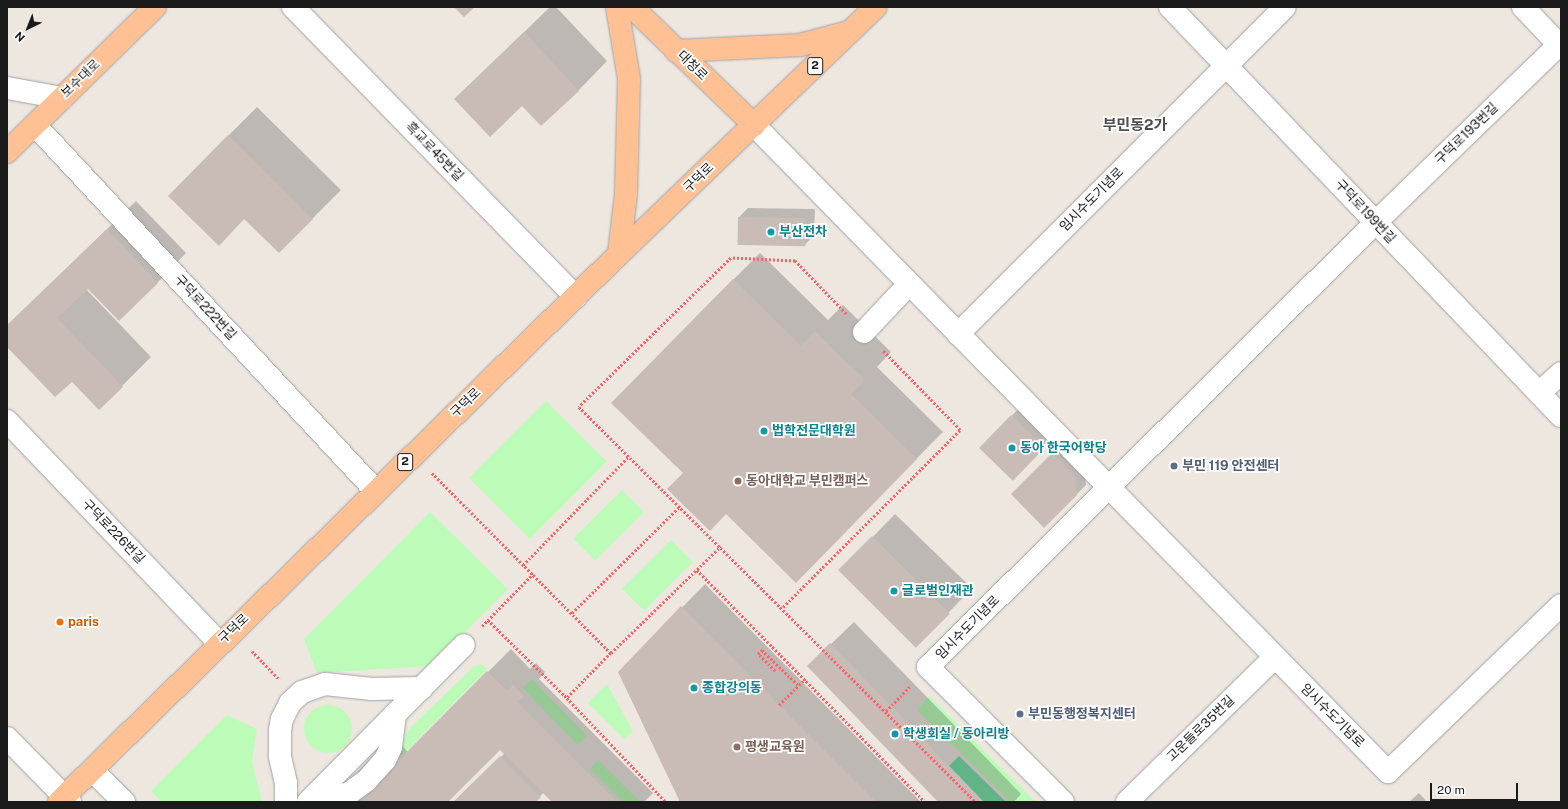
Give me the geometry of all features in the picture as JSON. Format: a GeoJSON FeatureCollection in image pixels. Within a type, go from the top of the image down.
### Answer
{"type":"FeatureCollection","features":[{"type":"Feature","properties":{"kind":"main road","name":"보수대로"},"geometry":{"type":"LineString","coordinates":[[7,152],[155,7]]}},
{"type":"Feature","properties":{"kind":"main road"},"geometry":{"type":"LineString","coordinates":[[617,7],[629,79],[626,194],[619,254]]}},
{"type":"Feature","properties":{"kind":"main road","name":"대청로"},"geometry":{"type":"LineString","coordinates":[[632,7],[754,125]]}},
{"type":"Feature","properties":{"kind":"main road","name":"구덕로"},"geometry":{"type":"LineString","coordinates":[[64,800],[226,637],[413,454],[876,7]]}},
{"type":"Feature","properties":{"kind":"main road"},"geometry":{"type":"LineString","coordinates":[[676,51],[800,45],[850,32]]}},
{"type":"Feature","properties":{"kind":"street","name":"흑교로45번길"},"geometry":{"type":"LineString","coordinates":[[293,7],[576,297]]}},
{"type":"Feature","properties":{"kind":"street","name":"구덕로199번길"},"geometry":{"type":"LineString","coordinates":[[1170,7],[1375,224],[1561,416]]}},
{"type":"Feature","properties":{"kind":"street"},"geometry":{"type":"LineString","coordinates":[[1227,66],[1285,7]]}},
{"type":"Feature","properties":{"kind":"street","name":"구덕로193번길"},"geometry":{"type":"LineString","coordinates":[[1375,224],[1560,45],[1523,7]]}},
{"type":"Feature","properties":{"kind":"street","name":"임시수도기념로"},"geometry":{"type":"LineString","coordinates":[[958,334],[1227,66]]}},
{"type":"Feature","properties":{"kind":"street"},"geometry":{"type":"LineString","coordinates":[[7,88],[62,98]]}},
{"type":"Feature","properties":{"kind":"street","name":"구덕로222번길"},"geometry":{"type":"LineString","coordinates":[[35,125],[376,491]]}},
{"type":"Feature","properties":{"kind":"street"},"geometry":{"type":"LineString","coordinates":[[754,125],[1108,487]]}},
{"type":"Feature","properties":{"kind":"street","name":"임시수도기념로"},"geometry":{"type":"LineString","coordinates":[[1063,802],[928,668],[1108,487],[1375,224]]}},
{"type":"Feature","properties":{"kind":"street"},"geometry":{"type":"LineString","coordinates":[[864,332],[909,284]]}},
{"type":"Feature","properties":{"kind":"street"},"geometry":{"type":"LineString","coordinates":[[1540,393],[1561,373]]}},
{"type":"Feature","properties":{"kind":"street","name":"구덕로226번길"},"geometry":{"type":"LineString","coordinates":[[7,422],[226,637]]}},
{"type":"Feature","properties":{"kind":"street","name":"임시수도기념로"},"geometry":{"type":"LineString","coordinates":[[1108,487],[1388,772],[1561,605]]}},
{"type":"Feature","properties":{"kind":"street"},"geometry":{"type":"LineString","coordinates":[[311,799],[464,645]]}},
{"type":"Feature","properties":{"kind":"street","name":"고운들로35번길"},"geometry":{"type":"LineString","coordinates":[[1127,802],[1275,657]]}},
{"type":"Feature","properties":{"kind":"street"},"geometry":{"type":"LineString","coordinates":[[286,802],[286,783],[280,756],[280,730],[282,719],[296,697],[311,687],[325,684],[372,689],[422,688]]}},
{"type":"Feature","properties":{"kind":"street"},"geometry":{"type":"LineString","coordinates":[[7,738],[64,800]]}},
{"type":"Feature","properties":{"kind":"street"},"geometry":{"type":"LineString","coordinates":[[93,771],[124,802]]}},
{"type":"Feature","properties":{"kind":"path"},"geometry":{"type":"LineString","coordinates":[[783,607],[960,430],[795,262],[731,258],[580,407],[783,607],[976,802]]}},
{"type":"Feature","properties":{"kind":"path"},"geometry":{"type":"LineString","coordinates":[[413,454],[611,653]]}},
{"type":"Feature","properties":{"kind":"path"},"geometry":{"type":"LineString","coordinates":[[523,565],[629,456]]}},
{"type":"Feature","properties":{"kind":"path"},"geometry":{"type":"LineString","coordinates":[[572,613],[680,506]]}},
{"type":"Feature","properties":{"kind":"path"},"geometry":{"type":"LineString","coordinates":[[567,698],[721,546]]}},
{"type":"Feature","properties":{"kind":"path"},"geometry":{"type":"LineString","coordinates":[[696,570],[925,802]]}},
{"type":"Feature","properties":{"kind":"path"},"geometry":{"type":"LineString","coordinates":[[464,645],[533,574]]}},
{"type":"Feature","properties":{"kind":"path"},"geometry":{"type":"LineString","coordinates":[[488,620],[567,698],[666,802]]}},
{"type":"Feature","properties":{"kind":"path"},"geometry":{"type":"LineString","coordinates":[[226,637],[296,697]]}},
{"type":"Feature","properties":{"kind":"path"},"geometry":{"type":"LineString","coordinates":[[775,671],[758,654],[762,650],[798,685]]}},
{"type":"Feature","properties":{"kind":"path"},"geometry":{"type":"LineString","coordinates":[[886,711],[928,668]]}},
{"type":"Feature","properties":{"kind":"path"},"geometry":{"type":"LineString","coordinates":[[779,704],[805,679]]}},
{"type":"Feature","properties":{"kind":"green space"},"geometry":{"type":"Polygon","coordinates":[[[546,401],[607,462],[530,539],[469,478],[546,401]]]}},
{"type":"Feature","properties":{"kind":"green space"},"geometry":{"type":"Polygon","coordinates":[[[622,490],[644,512],[595,561],[573,539],[622,490]]]}},
{"type":"Feature","properties":{"kind":"green space"},"geometry":{"type":"Polygon","coordinates":[[[430,512],[508,589],[431,666],[317,673],[304,639],[430,512]]]}},
{"type":"Feature","properties":{"kind":"green space"},"geometry":{"type":"Polygon","coordinates":[[[671,540],[693,562],[644,611],[622,589],[671,540]]]}},
{"type":"Feature","properties":{"kind":"green space"},"geometry":{"type":"Polygon","coordinates":[[[481,664],[488,669],[398,759],[408,730],[474,666],[481,664]]]}},
{"type":"Feature","properties":{"kind":"green space"},"geometry":{"type":"Polygon","coordinates":[[[532,679],[587,736],[578,745],[523,688],[532,679]]]}},
{"type":"Feature","properties":{"kind":"green space"},"geometry":{"type":"Polygon","coordinates":[[[607,684],[633,731],[624,739],[588,703],[607,684]]]}},
{"type":"Feature","properties":{"kind":"green space"},"geometry":{"type":"Polygon","coordinates":[[[929,696],[1036,802],[1011,802],[917,710],[929,696]]]}},
{"type":"Feature","properties":{"kind":"green space"},"geometry":{"type":"Polygon","coordinates":[[[323,705],[333,705],[345,712],[352,724],[352,734],[345,746],[333,753],[323,753],[315,749],[308,742],[304,734],[304,724],[308,716],[315,709],[323,705]]]}},
{"type":"Feature","properties":{"kind":"green space"},"geometry":{"type":"Polygon","coordinates":[[[227,715],[257,729],[252,762],[262,802],[162,802],[151,791],[227,715]]]}},
{"type":"Feature","properties":{"kind":"green space"},"geometry":{"type":"Polygon","coordinates":[[[959,756],[1006,802],[947,802],[930,785],[959,756]]]}},
{"type":"Feature","properties":{"kind":"green space"},"geometry":{"type":"Polygon","coordinates":[[[598,760],[640,802],[623,802],[590,769],[598,760]]]}},
{"type":"Feature","properties":{"kind":"building"},"geometry":{"type":"Polygon","coordinates":[[[454,7],[475,7],[464,17],[454,7]]]}},
{"type":"Feature","properties":{"kind":"building"},"geometry":{"type":"Polygon","coordinates":[[[524,32],[579,91],[541,126],[522,106],[490,137],[454,99],[524,32]]]}},
{"type":"Feature","properties":{"kind":"building"},"geometry":{"type":"Polygon","coordinates":[[[228,135],[313,219],[279,253],[244,219],[219,246],[168,196],[228,135]]]}},
{"type":"Feature","properties":{"kind":"building","name":"부산전차"},"geometry":{"type":"Polygon","coordinates":[[[738,217],[806,218],[806,246],[738,245],[738,217]]]}},
{"type":"Feature","properties":{"kind":"building"},"geometry":{"type":"Polygon","coordinates":[[[107,229],[158,283],[119,321],[88,289],[57,318],[123,387],[99,410],[72,382],[55,397],[7,347],[7,325],[107,229]]]}},
{"type":"Feature","properties":{"kind":"building","name":"법학전문대학원"},"geometry":{"type":"Polygon","coordinates":[[[733,279],[801,346],[815,331],[865,380],[851,394],[917,459],[796,583],[726,514],[710,531],[667,489],[683,473],[611,403],[733,279]]]}},
{"type":"Feature","properties":{"kind":"building","name":"동아 한국어학당"},"geometry":{"type":"Polygon","coordinates":[[[1011,415],[1045,448],[1013,481],[979,448],[1011,415]]]}},
{"type":"Feature","properties":{"kind":"building"},"geometry":{"type":"Polygon","coordinates":[[[1052,453],[1075,476],[1077,495],[1044,528],[1011,494],[1052,453]]]}},
{"type":"Feature","properties":{"kind":"building","name":"글로벌인재관"},"geometry":{"type":"Polygon","coordinates":[[[872,536],[950,614],[916,648],[838,570],[872,536]]]}},
{"type":"Feature","properties":{"kind":"building","name":"종합강의동"},"geometry":{"type":"Polygon","coordinates":[[[681,606],[876,802],[680,802],[618,672],[681,606]]]}},
{"type":"Feature","properties":{"kind":"building","name":"학생회실 / 동아리방"},"geometry":{"type":"Polygon","coordinates":[[[830,643],[984,802],[938,802],[807,666],[830,643]]]}},
{"type":"Feature","properties":{"kind":"building"},"geometry":{"type":"Polygon","coordinates":[[[487,671],[507,691],[513,685],[524,696],[517,702],[617,802],[552,802],[500,750],[448,802],[352,802],[345,784],[370,759],[385,774],[487,671]]]}},
{"type":"Feature","properties":{"kind":"building"},"geometry":{"type":"Polygon","coordinates":[[[500,756],[541,797],[536,802],[453,802],[500,756]]]}},
{"type":"Feature","properties":{"kind":"place","name":"부산전차"},"geometry":{"type":"Point","coordinates":[771,232]}},
{"type":"Feature","properties":{"kind":"place","name":"법학전문대학원"},"geometry":{"type":"Point","coordinates":[764,431]}},
{"type":"Feature","properties":{"kind":"place","name":"동아 한국어학당"},"geometry":{"type":"Point","coordinates":[1012,448]}},
{"type":"Feature","properties":{"kind":"place","name":"부민 119 안전센터"},"geometry":{"type":"Point","coordinates":[1174,466]}},
{"type":"Feature","properties":{"kind":"place","name":"동아대학교 부민캠퍼스"},"geometry":{"type":"Point","coordinates":[738,481]}},
{"type":"Feature","properties":{"kind":"place","name":"글로벌인재관"},"geometry":{"type":"Point","coordinates":[894,591]}},
{"type":"Feature","properties":{"kind":"place","name":"paris"},"geometry":{"type":"Point","coordinates":[60,622]}},
{"type":"Feature","properties":{"kind":"place","name":"종합강의동"},"geometry":{"type":"Point","coordinates":[694,688]}},
{"type":"Feature","properties":{"kind":"place","name":"부민동행정복지센터"},"geometry":{"type":"Point","coordinates":[1020,714]}},
{"type":"Feature","properties":{"kind":"place","name":"학생회실 / 동아리방"},"geometry":{"type":"Point","coordinates":[895,734]}},
{"type":"Feature","properties":{"kind":"place","name":"평생교육원"},"geometry":{"type":"Point","coordinates":[737,747]}},
{"type":"Feature","properties":{"kind":"district","name":"부민동2가"},"geometry":{"type":"Point","coordinates":[1135,125]}}]}
